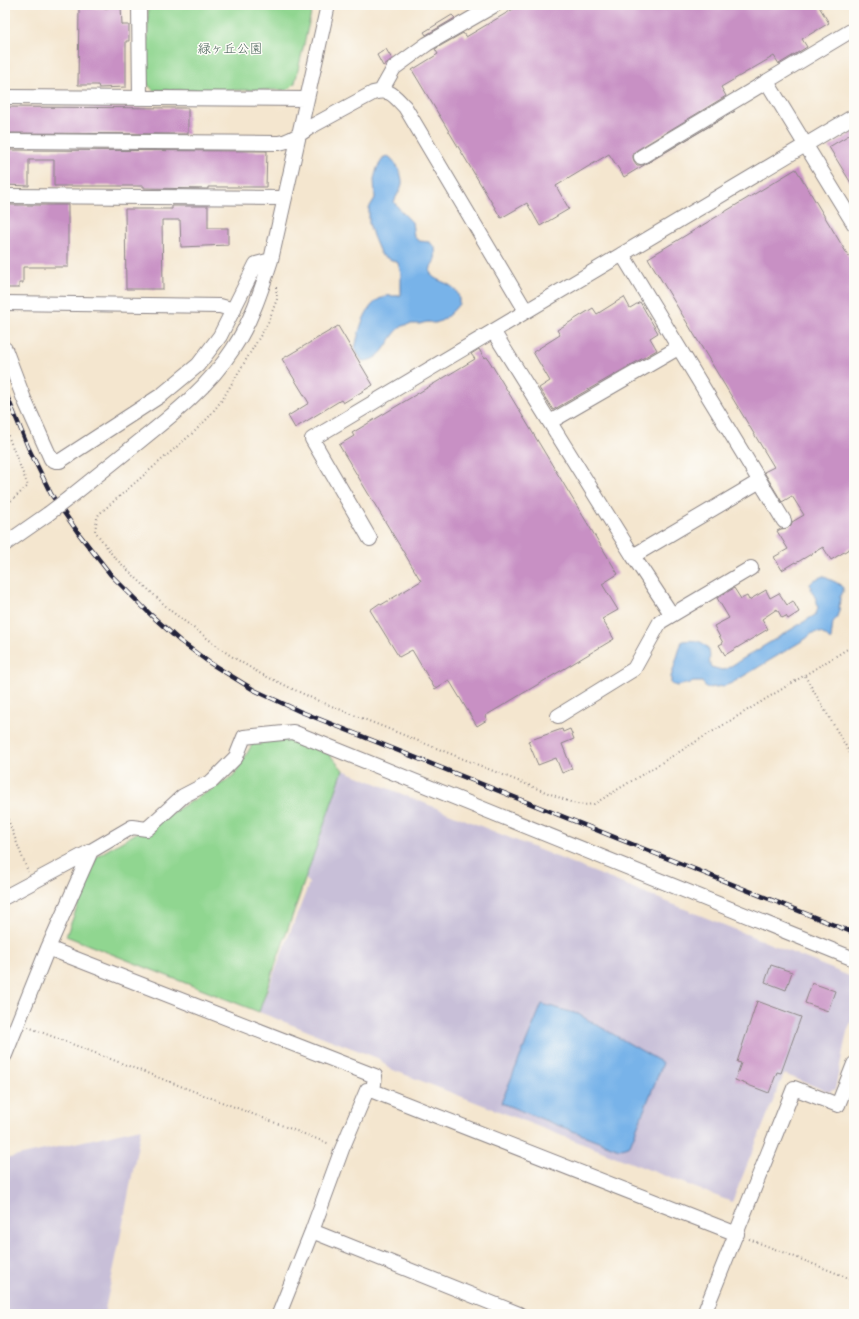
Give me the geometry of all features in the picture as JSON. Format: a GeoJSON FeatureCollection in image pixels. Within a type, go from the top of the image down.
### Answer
{"type":"FeatureCollection","features":[{"type":"Feature","properties":{"kind":"street"},"geometry":{"type":"LineString","coordinates":[[139,5],[140,98]]}},
{"type":"Feature","properties":{"kind":"street"},"geometry":{"type":"LineString","coordinates":[[5,544],[69,498],[185,405],[217,372],[234,349],[252,315],[271,260],[328,5]]}},
{"type":"Feature","properties":{"kind":"street"},"geometry":{"type":"LineString","coordinates":[[382,91],[394,68],[427,44],[495,5]]}},
{"type":"Feature","properties":{"kind":"street"},"geometry":{"type":"LineString","coordinates":[[640,157],[854,29]]}},
{"type":"Feature","properties":{"kind":"street"},"geometry":{"type":"LineString","coordinates":[[767,82],[854,224]]}},
{"type":"Feature","properties":{"kind":"street"},"geometry":{"type":"LineString","coordinates":[[5,141],[287,142],[312,126],[373,94],[382,91],[390,92],[405,107],[526,311]]}},
{"type":"Feature","properties":{"kind":"street"},"geometry":{"type":"LineString","coordinates":[[5,97],[306,98]]}},
{"type":"Feature","properties":{"kind":"street"},"geometry":{"type":"LineString","coordinates":[[370,539],[312,439],[854,116]]}},
{"type":"Feature","properties":{"kind":"street"},"geometry":{"type":"LineString","coordinates":[[5,196],[285,198]]}},
{"type":"Feature","properties":{"kind":"street"},"geometry":{"type":"LineString","coordinates":[[622,254],[784,521]]}},
{"type":"Feature","properties":{"kind":"street"},"geometry":{"type":"LineString","coordinates":[[5,349],[24,399],[51,459],[60,461],[163,394],[182,380],[198,365],[220,336],[256,264],[271,260]]}},
{"type":"Feature","properties":{"kind":"street"},"geometry":{"type":"LineString","coordinates":[[5,303],[220,306],[234,310]]}},
{"type":"Feature","properties":{"kind":"street"},"geometry":{"type":"LineString","coordinates":[[494,331],[633,556],[672,615]]}},
{"type":"Feature","properties":{"kind":"street"},"geometry":{"type":"LineString","coordinates":[[550,422],[678,348]]}},
{"type":"Feature","properties":{"kind":"street"},"geometry":{"type":"LineString","coordinates":[[633,556],[760,481]]}},
{"type":"Feature","properties":{"kind":"street"},"geometry":{"type":"LineString","coordinates":[[558,716],[634,669],[660,622],[751,568]]}},
{"type":"Feature","properties":{"kind":"street"},"geometry":{"type":"LineString","coordinates":[[5,897],[91,851],[132,827],[147,829],[183,796],[212,781],[236,756],[244,737],[293,732],[854,959]]}},
{"type":"Feature","properties":{"kind":"street"},"geometry":{"type":"LineString","coordinates":[[5,1055],[48,948],[91,851]]}},
{"type":"Feature","properties":{"kind":"street"},"geometry":{"type":"LineString","coordinates":[[48,948],[375,1076],[373,1091]]}},
{"type":"Feature","properties":{"kind":"street"},"geometry":{"type":"LineString","coordinates":[[704,1314],[794,1088],[838,1105],[854,1064]]}},
{"type":"Feature","properties":{"kind":"street"},"geometry":{"type":"LineString","coordinates":[[279,1314],[312,1231],[342,1149],[367,1090],[373,1091],[736,1234]]}},
{"type":"Feature","properties":{"kind":"street"},"geometry":{"type":"LineString","coordinates":[[312,1231],[519,1314]]}},
{"type":"Feature","properties":{"kind":"path"},"geometry":{"type":"LineString","coordinates":[[277,299],[268,323],[222,400],[208,418],[99,514],[95,531],[114,557],[170,611],[228,654],[259,673],[314,699],[580,805],[594,804],[854,645]]}},
{"type":"Feature","properties":{"kind":"path"},"geometry":{"type":"LineString","coordinates":[[5,428],[28,486],[5,506]]}},
{"type":"Feature","properties":{"kind":"path"},"geometry":{"type":"LineString","coordinates":[[805,676],[854,760]]}},
{"type":"Feature","properties":{"kind":"path"},"geometry":{"type":"LineString","coordinates":[[5,812],[33,882]]}},
{"type":"Feature","properties":{"kind":"path"},"geometry":{"type":"LineString","coordinates":[[18,1023],[342,1149]]}},
{"type":"Feature","properties":{"kind":"path"},"geometry":{"type":"LineString","coordinates":[[736,1234],[854,1280]]}},
{"type":"Feature","properties":{"kind":"shaded area"},"geometry":{"type":"Polygon","coordinates":[[[343,770],[854,978],[854,1014],[847,1032],[835,1089],[829,1092],[784,1074],[732,1202],[388,1068],[380,1059],[259,1012],[309,884],[302,871],[343,770]]]}},
{"type":"Feature","properties":{"kind":"shaded area"},"geometry":{"type":"Polygon","coordinates":[[[141,1128],[104,1314],[5,1314],[5,1159],[141,1128]]]}},
{"type":"Feature","properties":{"kind":"green space","name":"緑ヶ丘公園"},"geometry":{"type":"Polygon","coordinates":[[[148,5],[313,5],[295,83],[288,90],[153,90],[147,84],[148,5]]]}},
{"type":"Feature","properties":{"kind":"green space"},"geometry":{"type":"Polygon","coordinates":[[[291,738],[329,754],[343,770],[259,1012],[66,936],[97,856],[233,777],[253,743],[291,738]]]}},
{"type":"Feature","properties":{"kind":"water"},"geometry":{"type":"Polygon","coordinates":[[[388,156],[396,165],[402,180],[402,184],[394,202],[412,222],[414,237],[419,241],[429,242],[435,247],[435,257],[431,268],[431,274],[438,280],[448,284],[456,291],[459,297],[459,304],[439,322],[402,326],[380,354],[375,358],[362,361],[355,349],[361,325],[368,310],[379,299],[386,296],[401,295],[401,274],[398,263],[381,255],[369,223],[369,208],[375,198],[374,179],[377,168],[384,157],[388,156]]]}},
{"type":"Feature","properties":{"kind":"water"},"geometry":{"type":"Polygon","coordinates":[[[823,576],[843,588],[843,592],[840,597],[839,611],[833,622],[830,640],[821,633],[813,633],[732,683],[724,686],[707,688],[702,682],[694,682],[677,686],[671,684],[671,677],[682,641],[701,642],[709,651],[711,667],[722,670],[726,669],[815,615],[818,607],[810,584],[814,580],[823,576]]]}},
{"type":"Feature","properties":{"kind":"water"},"geometry":{"type":"Polygon","coordinates":[[[542,1004],[578,1014],[663,1063],[630,1145],[619,1149],[501,1103],[542,1004]]]}},
{"type":"Feature","properties":{"kind":"building"},"geometry":{"type":"Polygon","coordinates":[[[520,5],[818,5],[829,23],[802,39],[807,47],[779,64],[774,56],[721,87],[726,96],[637,150],[633,153],[634,161],[637,165],[645,164],[735,111],[624,177],[609,154],[556,186],[569,209],[540,226],[527,203],[501,218],[412,70],[438,54],[435,49],[463,33],[466,37],[520,5]]]}},
{"type":"Feature","properties":{"kind":"building"},"geometry":{"type":"Polygon","coordinates":[[[108,6],[121,6],[122,25],[129,25],[129,41],[126,41],[126,87],[99,88],[98,85],[78,85],[79,8],[108,8],[108,6]]]}},
{"type":"Feature","properties":{"kind":"building"},"geometry":{"type":"Polygon","coordinates":[[[452,15],[455,18],[426,35],[424,32],[452,15]]]}},
{"type":"Feature","properties":{"kind":"building"},"geometry":{"type":"Polygon","coordinates":[[[386,49],[392,59],[383,66],[377,55],[386,49]]]}},
{"type":"Feature","properties":{"kind":"building"},"geometry":{"type":"Polygon","coordinates":[[[5,107],[188,108],[188,134],[5,133],[5,107]]]}},
{"type":"Feature","properties":{"kind":"building"},"geometry":{"type":"Polygon","coordinates":[[[854,132],[854,188],[829,147],[854,132]]]}},
{"type":"Feature","properties":{"kind":"building"},"geometry":{"type":"Polygon","coordinates":[[[5,150],[267,151],[266,187],[208,187],[208,189],[144,188],[144,186],[54,186],[54,160],[29,160],[29,186],[5,185],[5,150]]]}},
{"type":"Feature","properties":{"kind":"building"},"geometry":{"type":"Polygon","coordinates":[[[796,169],[849,257],[854,254],[854,546],[831,560],[823,547],[782,570],[774,557],[788,549],[777,531],[788,528],[792,522],[804,515],[792,496],[782,502],[764,472],[774,467],[648,258],[796,169]]]}},
{"type":"Feature","properties":{"kind":"building"},"geometry":{"type":"Polygon","coordinates":[[[5,205],[68,205],[68,267],[23,267],[23,283],[19,283],[19,288],[5,288],[5,205]]]}},
{"type":"Feature","properties":{"kind":"building"},"geometry":{"type":"Polygon","coordinates":[[[172,206],[208,206],[208,228],[228,228],[228,245],[181,247],[180,220],[162,220],[163,289],[126,289],[125,209],[172,209],[172,206]]]}},
{"type":"Feature","properties":{"kind":"building"},"geometry":{"type":"Polygon","coordinates":[[[624,297],[630,308],[640,302],[658,333],[650,338],[657,350],[553,410],[539,388],[550,381],[533,352],[560,335],[557,330],[593,308],[597,314],[624,297]]]}},
{"type":"Feature","properties":{"kind":"building"},"geometry":{"type":"Polygon","coordinates":[[[338,326],[373,385],[343,403],[341,400],[295,428],[288,416],[309,403],[282,359],[338,326]]]}},
{"type":"Feature","properties":{"kind":"building"},"geometry":{"type":"Polygon","coordinates":[[[479,349],[484,358],[487,357],[618,574],[602,584],[618,610],[602,619],[614,639],[485,716],[487,720],[477,726],[449,680],[435,689],[412,650],[399,657],[370,610],[421,581],[339,445],[354,436],[352,433],[475,359],[471,354],[479,349]]]}},
{"type":"Feature","properties":{"kind":"building"},"geometry":{"type":"Polygon","coordinates":[[[734,588],[741,599],[747,596],[749,600],[766,590],[770,598],[779,593],[787,605],[793,601],[799,612],[788,619],[786,616],[782,618],[777,609],[762,619],[768,629],[725,655],[719,645],[723,643],[714,626],[729,618],[717,598],[734,588]]]}},
{"type":"Feature","properties":{"kind":"building"},"geometry":{"type":"Polygon","coordinates":[[[562,729],[563,732],[570,729],[574,739],[562,744],[572,769],[562,773],[556,758],[538,765],[528,741],[562,729]]]}},
{"type":"Feature","properties":{"kind":"building"},"geometry":{"type":"Polygon","coordinates":[[[771,965],[792,972],[786,990],[765,982],[771,965]]]}},
{"type":"Feature","properties":{"kind":"building"},"geometry":{"type":"Polygon","coordinates":[[[812,983],[835,991],[828,1011],[805,1003],[812,983]]]}},
{"type":"Feature","properties":{"kind":"building"},"geometry":{"type":"Polygon","coordinates":[[[757,1001],[801,1017],[781,1073],[777,1072],[769,1093],[735,1080],[741,1063],[737,1062],[757,1001]]]}},
{"type":"Feature","properties":{"kind":"railway"},"geometry":{"type":"LineString","coordinates":[[5,391],[28,447],[51,494],[79,534],[111,575],[151,615],[180,641],[210,663],[254,690],[299,711],[854,933]]}}]}
